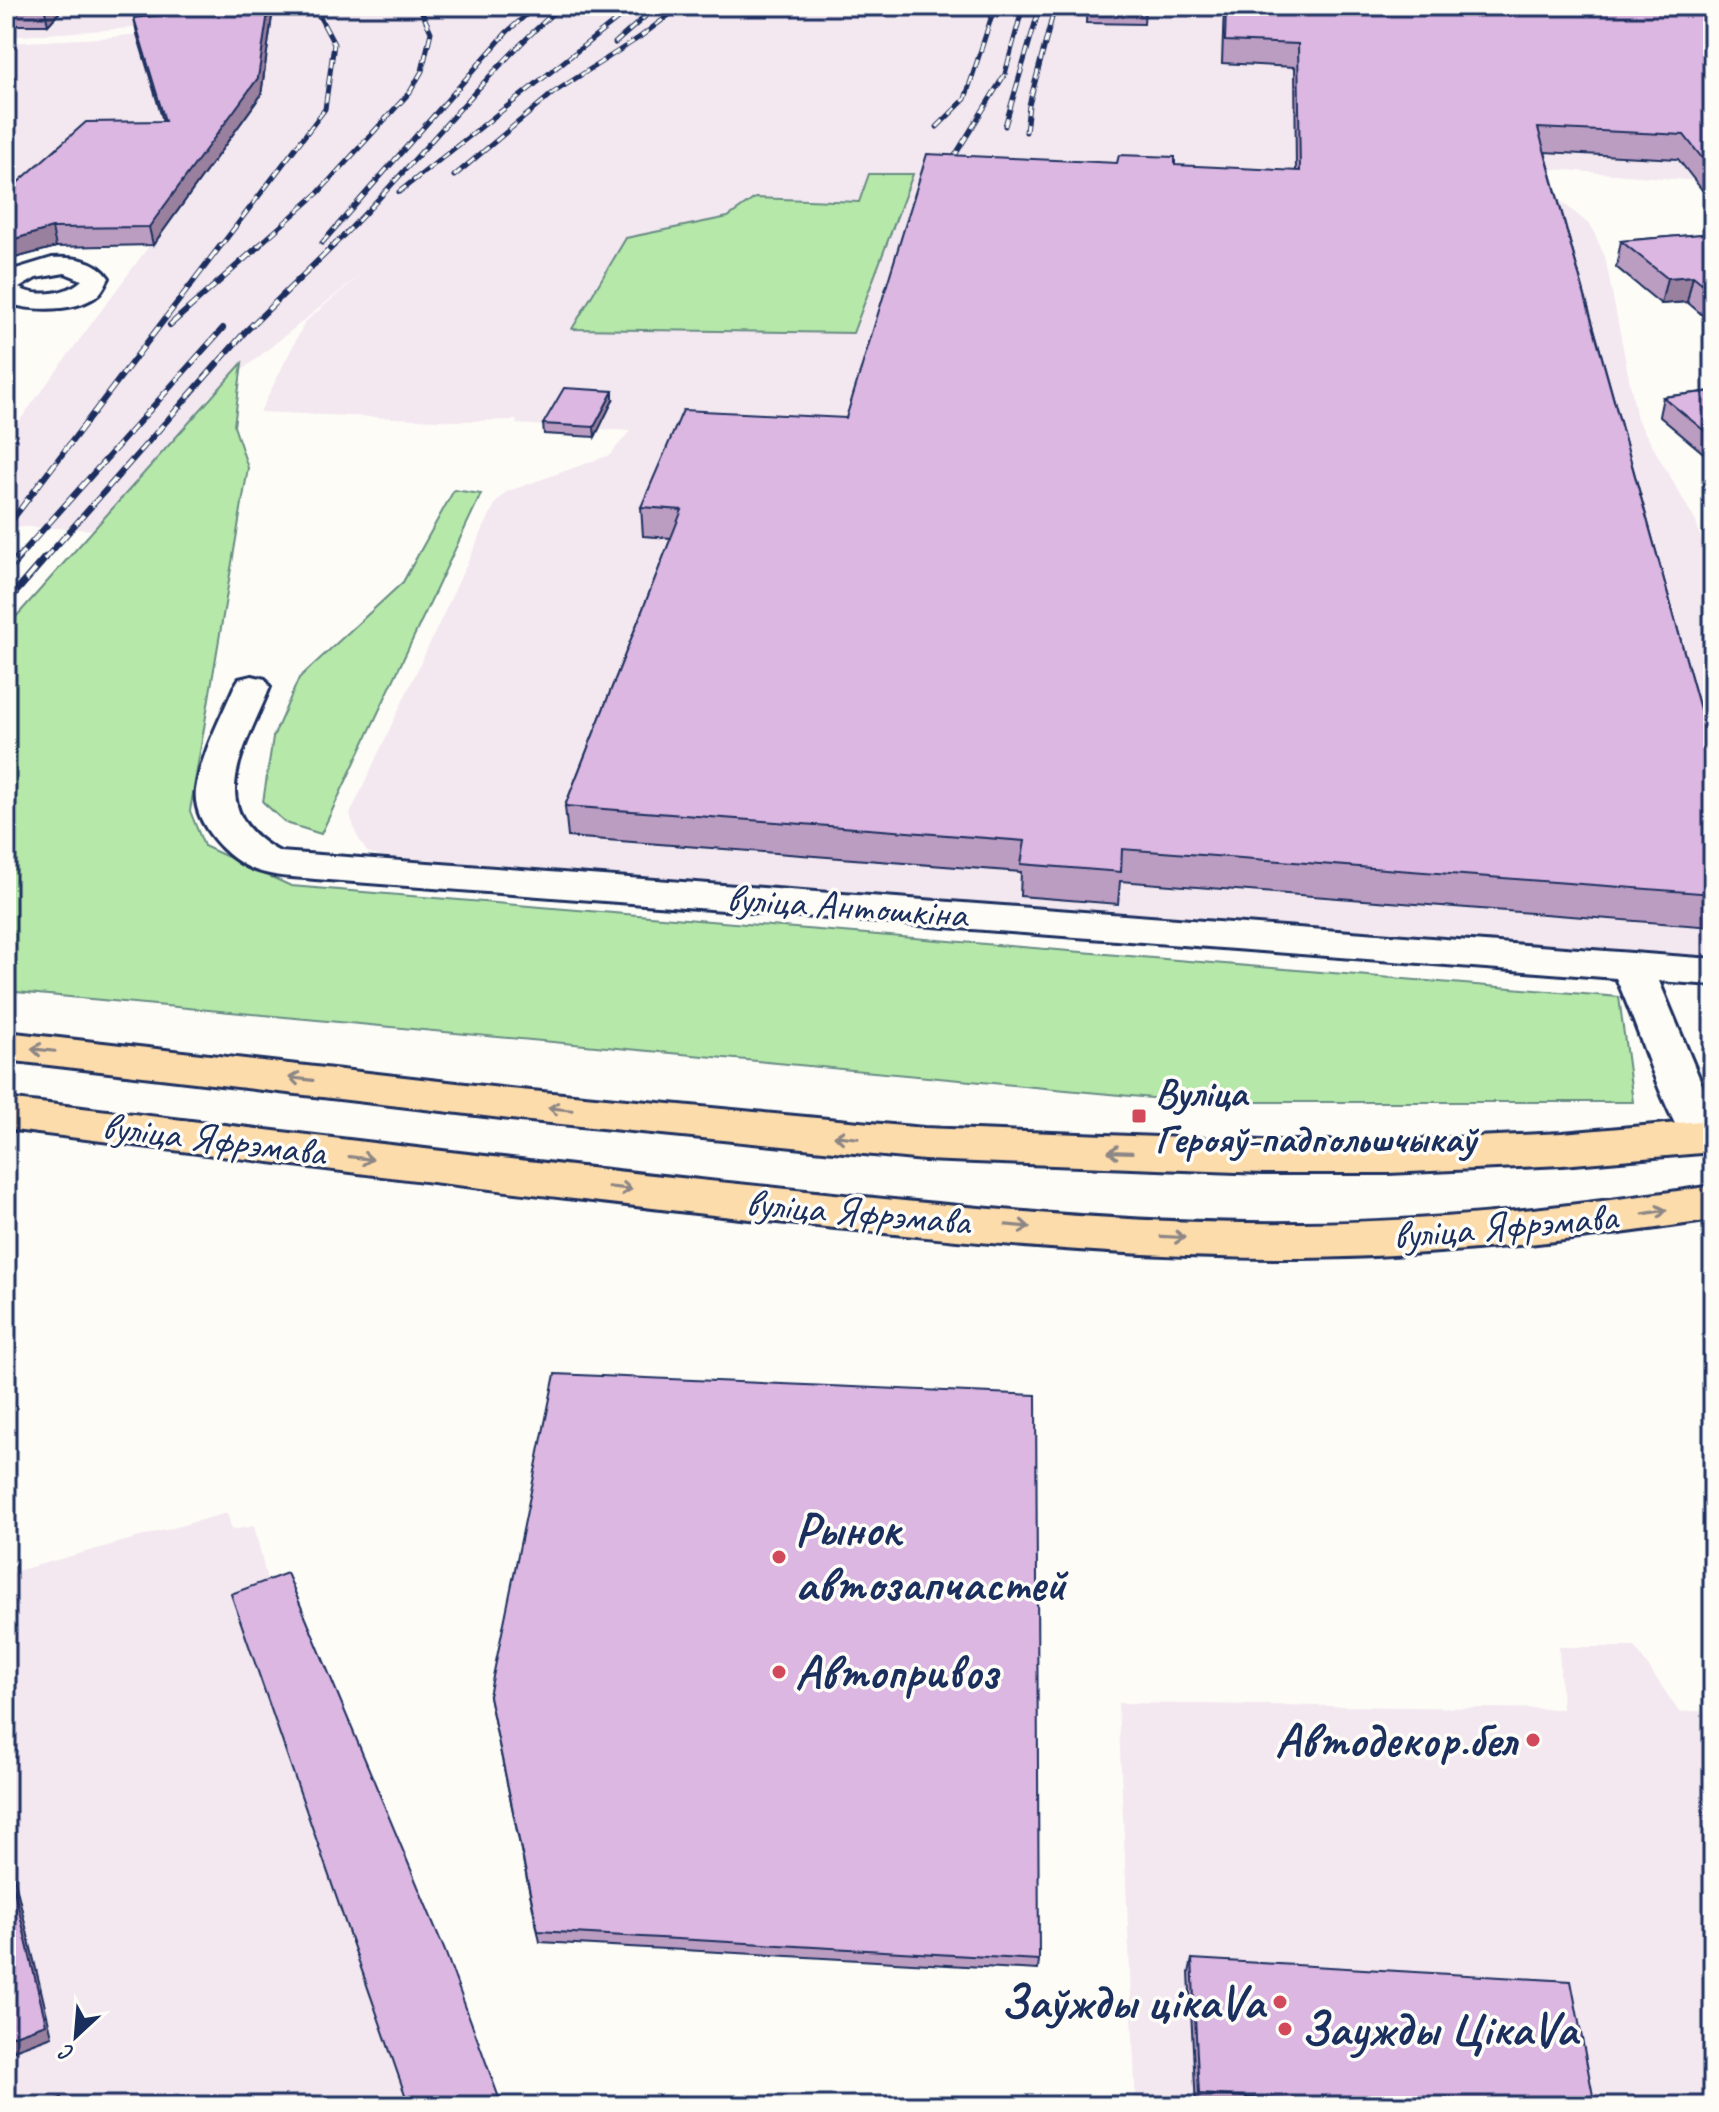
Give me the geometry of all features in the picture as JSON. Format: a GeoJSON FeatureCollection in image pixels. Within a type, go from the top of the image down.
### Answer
{"type":"FeatureCollection","features":[{"type":"Feature","properties":{"kind":"main road","name":"вуліца Яфрэмава"},"geometry":{"type":"LineString","coordinates":[[6,1046],[510,1104],[924,1144],[1263,1157],[1388,1157],[1562,1149],[1709,1137]]}},
{"type":"Feature","properties":{"kind":"main road","name":"вуліца Яфрэмава"},"geometry":{"type":"LineString","coordinates":[[6,1114],[780,1206],[1110,1234],[1244,1240],[1430,1236],[1595,1221],[1713,1203]]}},
{"type":"Feature","properties":{"kind":"street"},"geometry":{"type":"LineString","coordinates":[[6,272],[37,269],[79,268],[92,273],[95,283],[74,296],[53,301],[14,298],[6,290],[7,283],[18,275],[37,269]]}},
{"type":"Feature","properties":{"kind":"street","name":"вуліца Антошкіна"},"geometry":{"type":"LineString","coordinates":[[252,687],[221,767],[214,797],[225,825],[243,845],[267,861],[1713,972]]}},
{"type":"Feature","properties":{"kind":"street"},"geometry":{"type":"LineString","coordinates":[[1631,966],[1680,1091],[1709,1137]]}},
{"type":"Feature","properties":{"kind":"shaded area"},"geometry":{"type":"Polygon","coordinates":[[[6,6],[1713,6],[1713,182],[1552,169],[1542,177],[1533,178],[1591,226],[1605,257],[1637,419],[1696,522],[1713,581],[1713,958],[381,856],[367,852],[356,834],[350,814],[495,504],[506,492],[610,455],[630,431],[599,429],[595,437],[548,426],[516,424],[517,420],[461,421],[260,412],[305,322],[365,271],[210,396],[101,530],[6,526],[6,439],[149,246],[91,242],[6,258],[6,43],[102,38],[184,29],[201,23],[6,37],[6,6]]]}},
{"type":"Feature","properties":{"kind":"shaded area"},"geometry":{"type":"Polygon","coordinates":[[[227,1513],[232,1530],[254,1526],[270,1592],[500,2106],[6,2106],[6,1574],[227,1513]]]}},
{"type":"Feature","properties":{"kind":"shaded area"},"geometry":{"type":"Polygon","coordinates":[[[1559,1647],[1635,1647],[1679,1712],[1713,1710],[1713,2106],[1136,2106],[1118,1703],[1562,1709],[1559,1647]]]}},
{"type":"Feature","properties":{"kind":"green space"},"geometry":{"type":"Polygon","coordinates":[[[869,174],[913,174],[853,333],[572,329],[626,238],[728,217],[755,198],[859,202],[869,174]]]}},
{"type":"Feature","properties":{"kind":"green space"},"geometry":{"type":"Polygon","coordinates":[[[242,363],[234,426],[248,468],[190,811],[204,846],[291,886],[1619,997],[1633,1102],[1195,1102],[6,991],[6,628],[242,363]]]}},
{"type":"Feature","properties":{"kind":"green space"},"geometry":{"type":"Polygon","coordinates":[[[454,490],[481,494],[321,834],[286,823],[263,802],[273,737],[299,678],[403,582],[454,490]]]}},
{"type":"Feature","properties":{"kind":"building"},"geometry":{"type":"Polygon","coordinates":[[[198,6],[269,6],[258,78],[149,227],[52,228],[6,240],[6,193],[86,122],[165,121],[134,18],[201,11],[198,6]]]}},
{"type":"Feature","properties":{"kind":"building"},"geometry":{"type":"Polygon","coordinates":[[[1226,6],[1713,6],[1713,172],[1684,135],[1538,128],[1713,756],[1713,894],[1122,849],[1121,872],[1021,864],[1025,841],[565,806],[682,510],[641,507],[683,410],[846,418],[927,154],[1117,163],[1119,155],[1175,157],[1175,165],[1300,171],[1298,44],[1225,41],[1226,6]]]}},
{"type":"Feature","properties":{"kind":"building"},"geometry":{"type":"Polygon","coordinates":[[[1713,233],[1713,292],[1693,276],[1667,278],[1621,241],[1713,233]]]}},
{"type":"Feature","properties":{"kind":"building"},"geometry":{"type":"Polygon","coordinates":[[[564,388],[613,391],[594,427],[543,424],[564,388]]]}},
{"type":"Feature","properties":{"kind":"building"},"geometry":{"type":"Polygon","coordinates":[[[1713,391],[1713,438],[1663,397],[1713,391]]]}},
{"type":"Feature","properties":{"kind":"building","name":"Рынок автозапчастей"},"geometry":{"type":"Polygon","coordinates":[[[555,1374],[1036,1395],[1039,1960],[538,1931],[489,1696],[555,1374]]]}},
{"type":"Feature","properties":{"kind":"building"},"geometry":{"type":"Polygon","coordinates":[[[287,1573],[445,1951],[502,2106],[409,2106],[231,1594],[287,1573]]]}},
{"type":"Feature","properties":{"kind":"building"},"geometry":{"type":"Polygon","coordinates":[[[6,1856],[46,2024],[6,2038],[6,1856]]]}},
{"type":"Feature","properties":{"kind":"building"},"geometry":{"type":"Polygon","coordinates":[[[1192,1959],[1571,1981],[1595,2106],[1390,2106],[1199,2094],[1192,1959]]]}},
{"type":"Feature","properties":{"kind":"building"},"geometry":{"type":"Polygon","coordinates":[[[61,2098],[62,2106],[41,2106],[61,2098]]]}},
{"type":"Feature","properties":{"kind":"railway"},"geometry":{"type":"LineString","coordinates":[[220,247],[325,109],[334,44],[314,6]]}},
{"type":"Feature","properties":{"kind":"railway"},"geometry":{"type":"LineString","coordinates":[[257,247],[318,193],[410,92],[422,71],[431,32],[419,6]]}},
{"type":"Feature","properties":{"kind":"railway"},"geometry":{"type":"LineString","coordinates":[[322,243],[507,32],[536,6]]}},
{"type":"Feature","properties":{"kind":"railway"},"geometry":{"type":"LineString","coordinates":[[333,246],[501,64],[561,6]]}},
{"type":"Feature","properties":{"kind":"railway"},"geometry":{"type":"LineString","coordinates":[[399,192],[634,6]]}},
{"type":"Feature","properties":{"kind":"railway"},"geometry":{"type":"LineString","coordinates":[[615,43],[657,6]]}},
{"type":"Feature","properties":{"kind":"railway"},"geometry":{"type":"LineString","coordinates":[[454,176],[553,93],[640,37],[681,6]]}},
{"type":"Feature","properties":{"kind":"railway"},"geometry":{"type":"LineString","coordinates":[[937,127],[965,99],[995,6]]}},
{"type":"Feature","properties":{"kind":"railway"},"geometry":{"type":"LineString","coordinates":[[948,176],[954,157],[1005,74],[1023,6]]}},
{"type":"Feature","properties":{"kind":"railway"},"geometry":{"type":"LineString","coordinates":[[1005,126],[1040,6]]}},
{"type":"Feature","properties":{"kind":"railway"},"geometry":{"type":"LineString","coordinates":[[1026,132],[1029,105],[1055,6]]}},
{"type":"Feature","properties":{"kind":"railway"},"geometry":{"type":"LineString","coordinates":[[6,528],[221,245]]}},
{"type":"Feature","properties":{"kind":"railway"},"geometry":{"type":"LineString","coordinates":[[170,325],[260,245]]}},
{"type":"Feature","properties":{"kind":"railway"},"geometry":{"type":"LineString","coordinates":[[44,560],[246,331],[333,246]]}},
{"type":"Feature","properties":{"kind":"railway"},"geometry":{"type":"LineString","coordinates":[[16,560],[223,328]]}},
{"type":"Feature","properties":{"kind":"railway"},"geometry":{"type":"LineString","coordinates":[[6,572],[18,558]]}},
{"type":"Feature","properties":{"kind":"railway"},"geometry":{"type":"LineString","coordinates":[[6,603],[45,558]]}},
{"type":"Feature","properties":{"kind":"place","name":"Вуліца Герояў-падпольшчыкаў"},"geometry":{"type":"Point","coordinates":[1139,1116]}},
{"type":"Feature","properties":{"kind":"place","name":"Рынок автозапчастей"},"geometry":{"type":"Point","coordinates":[779,1557]}},
{"type":"Feature","properties":{"kind":"place","name":"Автопривоз"},"geometry":{"type":"Point","coordinates":[779,1672]}},
{"type":"Feature","properties":{"kind":"place","name":"Автодекор.бел"},"geometry":{"type":"Point","coordinates":[1533,1740]}},
{"type":"Feature","properties":{"kind":"place","name":"Заўжды цікаVа"},"geometry":{"type":"Point","coordinates":[1280,2002]}},
{"type":"Feature","properties":{"kind":"place","name":"Заужды ЦікаVа"},"geometry":{"type":"Point","coordinates":[1285,2029]}}]}
